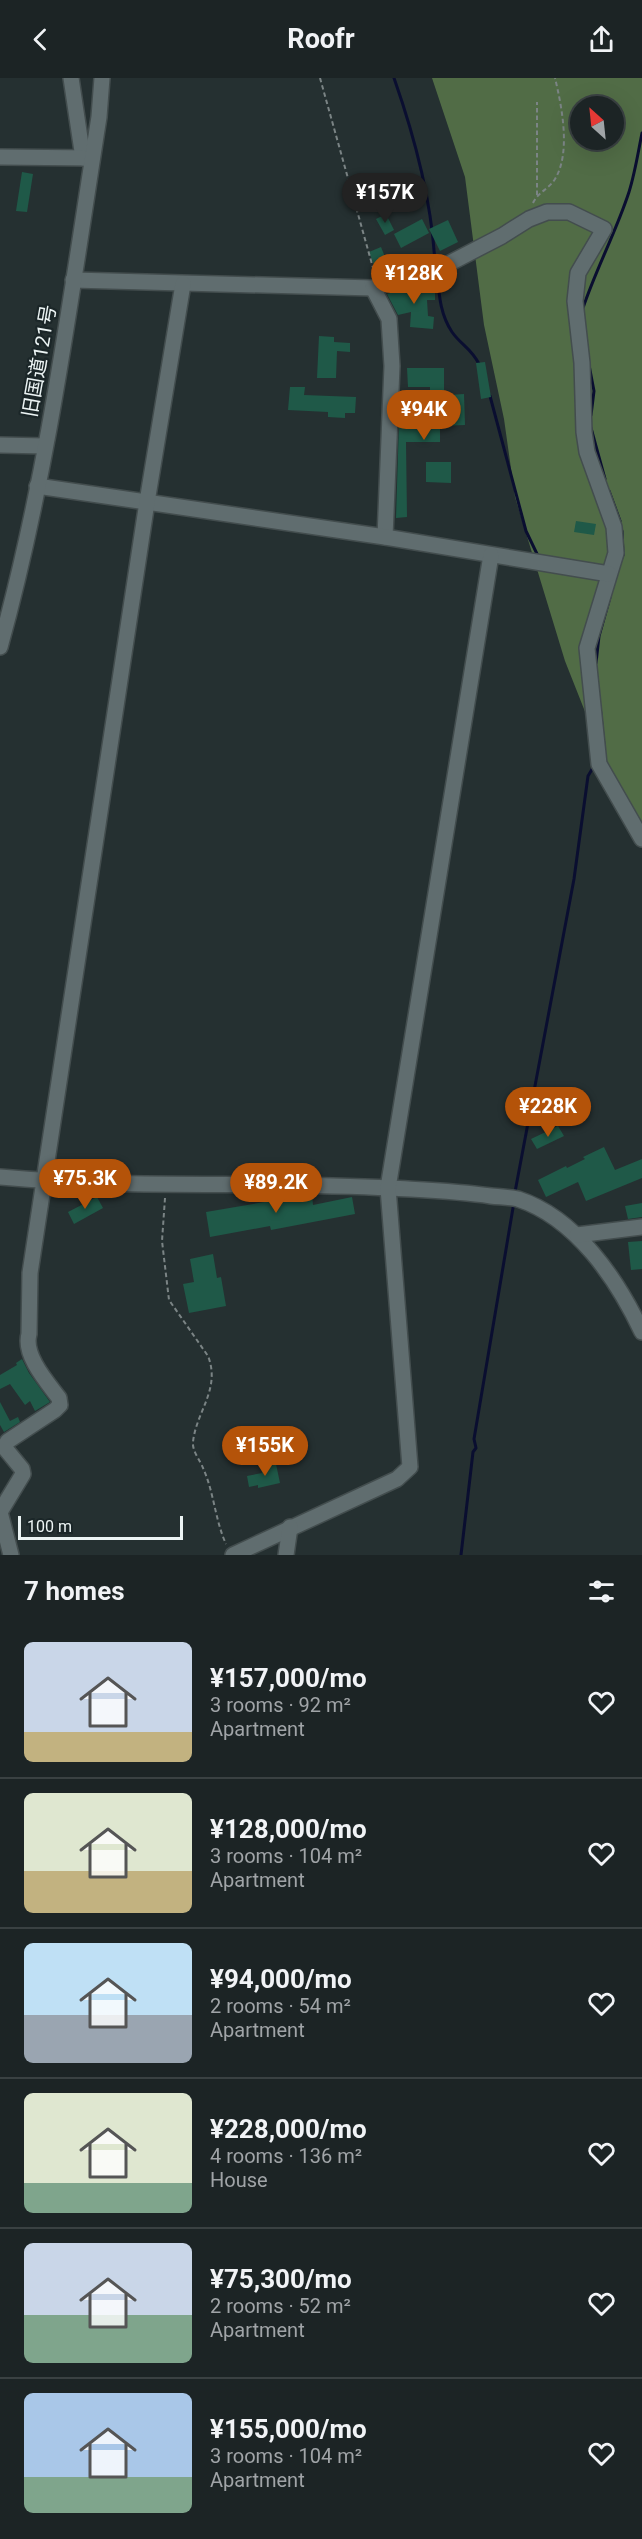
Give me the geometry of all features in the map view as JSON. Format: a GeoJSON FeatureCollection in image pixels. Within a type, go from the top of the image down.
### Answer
{"type":"FeatureCollection","features":[{"type":"Feature","properties":{"kind":"street"},"geometry":{"type":"LineString","coordinates":[[0,157],[88,158],[71,78]]}},
{"type":"Feature","properties":{"kind":"street","name":"旧国道121号"},"geometry":{"type":"LineString","coordinates":[[0,647],[17,585],[45,446],[73,280],[88,158],[102,78]]}},
{"type":"Feature","properties":{"kind":"street"},"geometry":{"type":"LineString","coordinates":[[73,280],[376,288],[448,264],[534,217],[558,210],[569,212],[604,229],[578,273],[575,301],[582,363],[584,432],[587,452],[614,527],[615,538],[615,561],[587,648],[599,764],[611,789],[642,839]]}},
{"type":"Feature","properties":{"kind":"street"},"geometry":{"type":"LineString","coordinates":[[11,1555],[0,1512],[23,1474],[22,1469],[2,1445],[56,1410],[60,1405],[59,1398],[30,1353],[27,1343],[30,1273],[147,502],[183,284]]}},
{"type":"Feature","properties":{"kind":"street"},"geometry":{"type":"LineString","coordinates":[[376,288],[389,319],[392,366],[385,537]]}},
{"type":"Feature","properties":{"kind":"street"},"geometry":{"type":"LineString","coordinates":[[0,445],[45,446]]}},
{"type":"Feature","properties":{"kind":"street"},"geometry":{"type":"LineString","coordinates":[[37,486],[385,537],[609,574]]}},
{"type":"Feature","properties":{"kind":"street"},"geometry":{"type":"LineString","coordinates":[[230,1551],[397,1479],[410,1467],[388,1188],[491,555]]}},
{"type":"Feature","properties":{"kind":"street"},"geometry":{"type":"LineString","coordinates":[[0,1177],[166,1186],[388,1188],[467,1192],[518,1199],[548,1214],[577,1235],[615,1286],[642,1332]]}},
{"type":"Feature","properties":{"kind":"street"},"geometry":{"type":"LineString","coordinates":[[577,1235],[642,1227]]}},
{"type":"Feature","properties":{"kind":"street"},"geometry":{"type":"LineString","coordinates":[[286,1555],[290,1527]]}},
{"type":"Feature","properties":{"kind":"path"},"geometry":{"type":"LineString","coordinates":[[320,78],[376,288]]}},
{"type":"Feature","properties":{"kind":"path"},"geometry":{"type":"LineString","coordinates":[[537,195],[554,181],[563,163],[563,119],[555,78]]}},
{"type":"Feature","properties":{"kind":"path"},"geometry":{"type":"LineString","coordinates":[[534,217],[532,206],[537,195],[537,102]]}},
{"type":"Feature","properties":{"kind":"path"},"geometry":{"type":"LineString","coordinates":[[166,1186],[162,1241],[169,1300],[212,1365],[207,1404],[195,1432],[193,1448],[205,1473],[221,1532],[230,1551]]}},
{"type":"Feature","properties":{"kind":"green space"},"geometry":{"type":"Polygon","coordinates":[[[432,78],[642,78],[642,836],[601,752],[565,661],[515,497],[504,419],[484,325],[465,177],[432,78]]]}},
{"type":"Feature","properties":{"kind":"building"},"geometry":{"type":"Polygon","coordinates":[[[22,172],[33,174],[27,212],[16,211],[22,172]]]}},
{"type":"Feature","properties":{"kind":"building"},"geometry":{"type":"Polygon","coordinates":[[[386,214],[394,230],[385,235],[376,219],[386,214]]]}},
{"type":"Feature","properties":{"kind":"building"},"geometry":{"type":"Polygon","coordinates":[[[422,219],[429,233],[401,248],[394,234],[422,219]]]}},
{"type":"Feature","properties":{"kind":"building"},"geometry":{"type":"Polygon","coordinates":[[[448,220],[458,242],[440,251],[429,229],[448,220]]]}},
{"type":"Feature","properties":{"kind":"building"},"geometry":{"type":"Polygon","coordinates":[[[381,247],[391,272],[378,276],[369,252],[381,247]]]}},
{"type":"Feature","properties":{"kind":"building"},"geometry":{"type":"Polygon","coordinates":[[[435,287],[435,300],[427,300],[428,316],[434,317],[433,329],[410,327],[411,312],[398,315],[387,294],[405,288],[435,287]]]}},
{"type":"Feature","properties":{"kind":"building"},"geometry":{"type":"Polygon","coordinates":[[[319,336],[334,337],[334,342],[350,343],[350,352],[337,351],[336,378],[317,378],[319,336]]]}},
{"type":"Feature","properties":{"kind":"building"},"geometry":{"type":"Polygon","coordinates":[[[485,362],[491,397],[481,399],[476,363],[485,362]]]}},
{"type":"Feature","properties":{"kind":"building"},"geometry":{"type":"Polygon","coordinates":[[[407,368],[444,368],[444,392],[430,392],[430,387],[408,387],[407,368]]]}},
{"type":"Feature","properties":{"kind":"building"},"geometry":{"type":"Polygon","coordinates":[[[290,387],[305,387],[304,395],[356,397],[355,413],[345,413],[345,418],[328,417],[328,412],[288,410],[290,387]]]}},
{"type":"Feature","properties":{"kind":"building"},"geometry":{"type":"Polygon","coordinates":[[[464,394],[465,425],[440,426],[440,442],[406,442],[407,517],[396,518],[399,423],[424,424],[426,409],[450,412],[449,395],[464,394]]]}},
{"type":"Feature","properties":{"kind":"building"},"geometry":{"type":"Polygon","coordinates":[[[426,462],[451,462],[451,483],[426,482],[426,462]]]}},
{"type":"Feature","properties":{"kind":"building"},"geometry":{"type":"Polygon","coordinates":[[[576,521],[596,524],[594,535],[574,532],[576,521]]]}},
{"type":"Feature","properties":{"kind":"building"},"geometry":{"type":"Polygon","coordinates":[[[558,1126],[564,1136],[537,1149],[531,1139],[558,1126]]]}},
{"type":"Feature","properties":{"kind":"building"},"geometry":{"type":"Polygon","coordinates":[[[604,1147],[615,1170],[642,1159],[642,1178],[586,1201],[578,1182],[546,1197],[538,1180],[585,1159],[583,1157],[604,1147]]]}},
{"type":"Feature","properties":{"kind":"building"},"geometry":{"type":"Polygon","coordinates":[[[269,1195],[312,1195],[313,1205],[352,1197],[355,1214],[271,1230],[270,1226],[210,1237],[206,1212],[270,1201],[269,1195]]]}},
{"type":"Feature","properties":{"kind":"building"},"geometry":{"type":"Polygon","coordinates":[[[97,1197],[103,1208],[74,1224],[68,1212],[97,1197]]]}},
{"type":"Feature","properties":{"kind":"building"},"geometry":{"type":"Polygon","coordinates":[[[642,1203],[642,1217],[628,1219],[625,1206],[642,1203]]]}},
{"type":"Feature","properties":{"kind":"building"},"geometry":{"type":"Polygon","coordinates":[[[642,1241],[642,1269],[631,1270],[628,1242],[642,1241]]]}},
{"type":"Feature","properties":{"kind":"building"},"geometry":{"type":"Polygon","coordinates":[[[213,1254],[217,1278],[221,1277],[226,1306],[189,1313],[183,1284],[194,1282],[190,1259],[213,1254]]]}},
{"type":"Feature","properties":{"kind":"building"},"geometry":{"type":"Polygon","coordinates":[[[22,1359],[50,1402],[35,1411],[30,1401],[25,1405],[10,1384],[0,1389],[0,1375],[17,1365],[16,1363],[22,1359]]]}},
{"type":"Feature","properties":{"kind":"building"},"geometry":{"type":"Polygon","coordinates":[[[0,1402],[10,1421],[18,1417],[20,1422],[4,1432],[0,1425],[0,1402]]]}},
{"type":"Feature","properties":{"kind":"building"},"geometry":{"type":"Polygon","coordinates":[[[276,1464],[280,1483],[258,1488],[258,1485],[249,1487],[247,1476],[262,1473],[261,1468],[276,1464]]]}},
{"type":"Feature","properties":{"kind":"waterway"},"geometry":{"type":"LineString","coordinates":[[394,78],[421,170],[430,217],[435,264]]}},
{"type":"Feature","properties":{"kind":"waterway"},"geometry":{"type":"LineString","coordinates":[[583,308],[629,192],[642,133]]}},
{"type":"Feature","properties":{"kind":"waterway"},"geometry":{"type":"LineString","coordinates":[[437,273],[441,304],[448,325],[479,364]]}},
{"type":"Feature","properties":{"kind":"waterway"},"geometry":{"type":"LineString","coordinates":[[589,365],[594,391],[591,415]]}},
{"type":"Feature","properties":{"kind":"waterway"},"geometry":{"type":"LineString","coordinates":[[490,396],[526,531],[538,556]]}},
{"type":"Feature","properties":{"kind":"waterway"},"geometry":{"type":"LineString","coordinates":[[591,428],[605,479]]}},
{"type":"Feature","properties":{"kind":"waterway"},"geometry":{"type":"LineString","coordinates":[[609,491],[620,521]]}},
{"type":"Feature","properties":{"kind":"waterway"},"geometry":{"type":"LineString","coordinates":[[619,565],[623,555],[622,531]]}},
{"type":"Feature","properties":{"kind":"waterway"},"geometry":{"type":"LineString","coordinates":[[596,663],[599,636],[610,597]]}},
{"type":"Feature","properties":{"kind":"waterway"},"geometry":{"type":"LineString","coordinates":[[600,706],[604,746]]}},
{"type":"Feature","properties":{"kind":"waterway"},"geometry":{"type":"LineString","coordinates":[[515,1192],[574,879],[588,776],[594,766]]}},
{"type":"Feature","properties":{"kind":"waterway"},"geometry":{"type":"LineString","coordinates":[[461,1555],[473,1452],[476,1448],[474,1439],[514,1202]]}}]}
